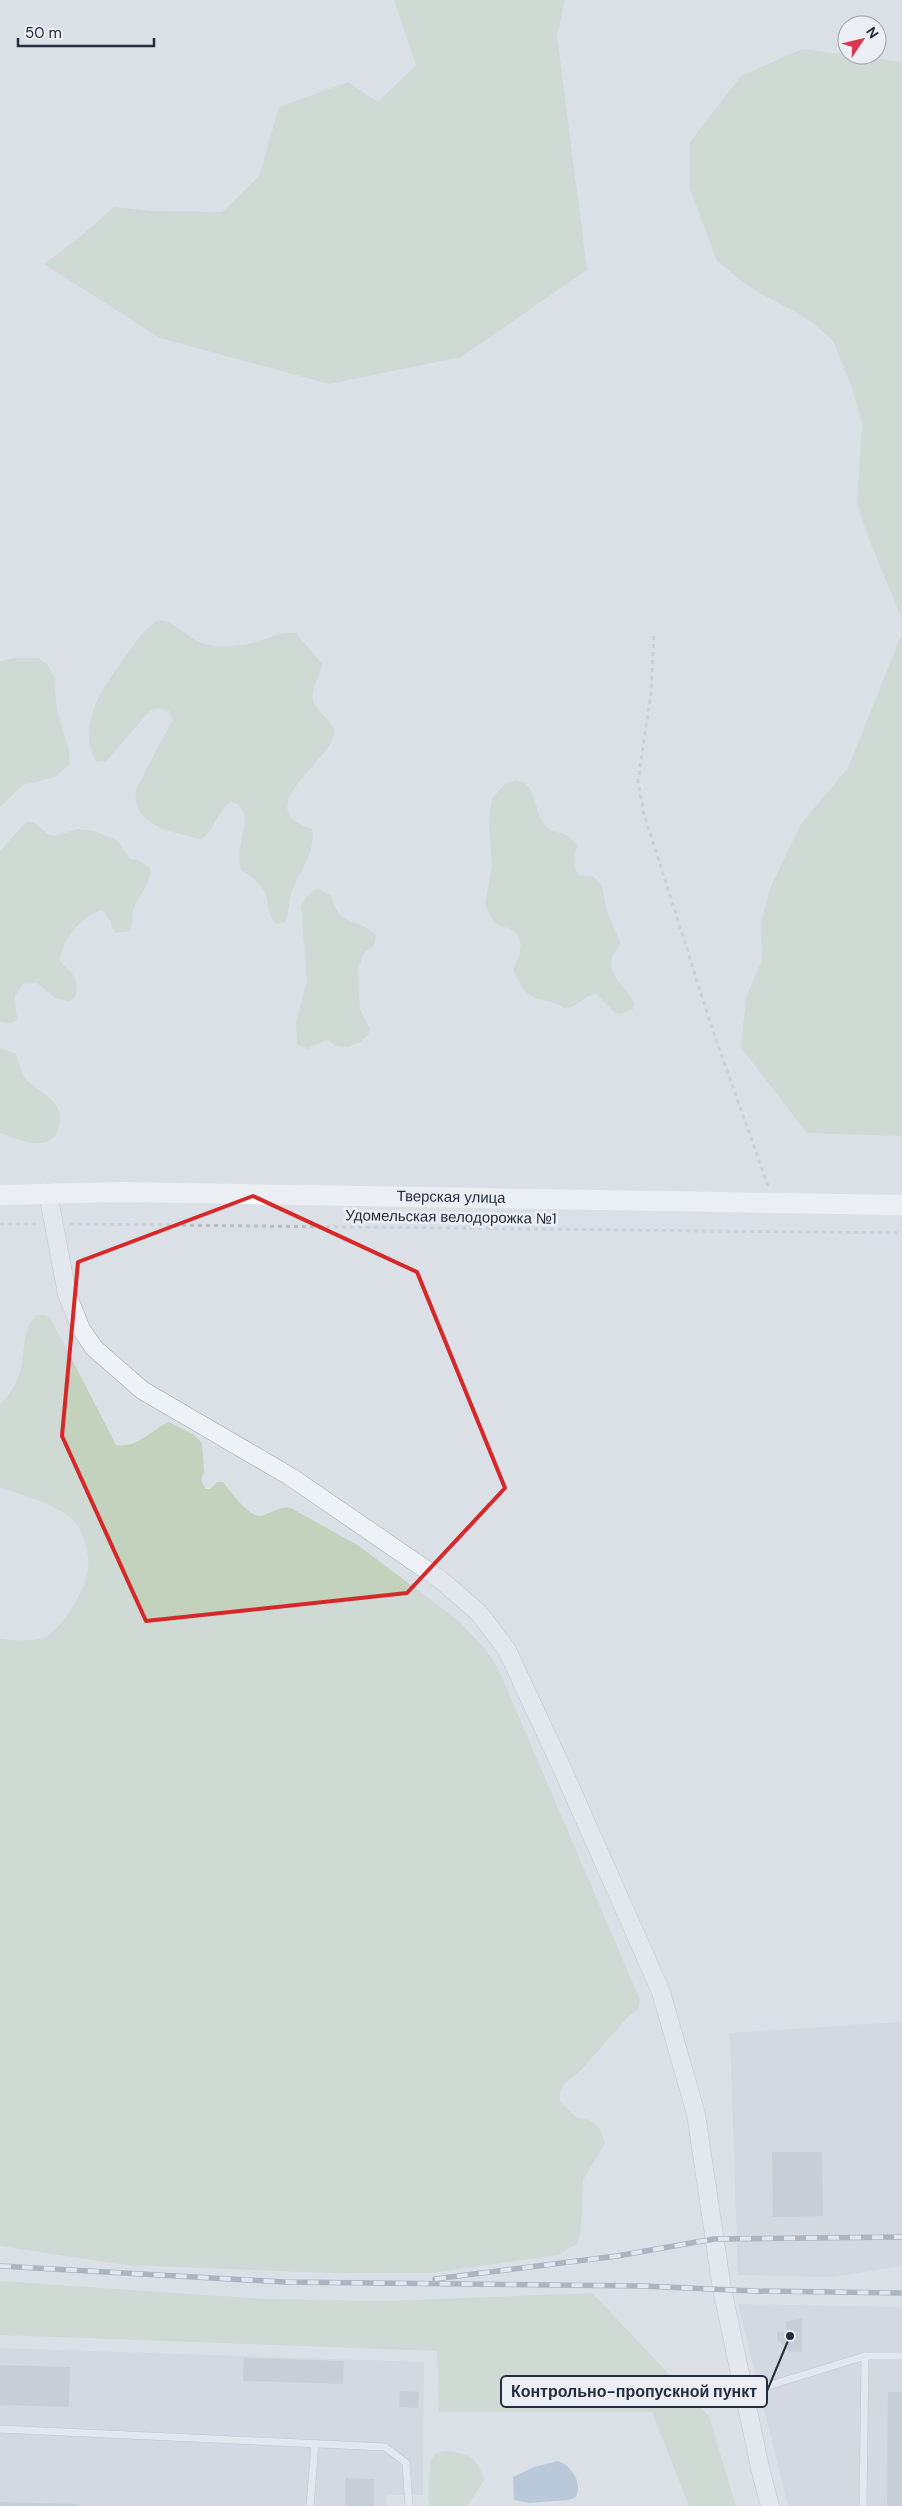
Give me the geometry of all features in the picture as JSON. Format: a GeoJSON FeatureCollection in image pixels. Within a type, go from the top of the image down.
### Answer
{"type":"FeatureCollection","features":[{"type":"Feature","properties":{"kind":"main road","name":"Тверская улица"},"geometry":{"type":"LineString","coordinates":[[0,1195],[122,1192],[902,1205]]}},
{"type":"Feature","properties":{"kind":"street"},"geometry":{"type":"LineString","coordinates":[[48,1193],[67,1294],[81,1329],[94,1348],[142,1390],[291,1477],[441,1580],[479,1613],[508,1650],[562,1766],[661,1992],[696,2114],[721,2281],[761,2472],[770,2506]]}},
{"type":"Feature","properties":{"kind":"lane"},"geometry":{"type":"LineString","coordinates":[[745,2393],[864,2356],[902,2356]]}},
{"type":"Feature","properties":{"kind":"lane"},"geometry":{"type":"LineString","coordinates":[[863,2506],[864,2356]]}},
{"type":"Feature","properties":{"kind":"lane"},"geometry":{"type":"LineString","coordinates":[[0,2430],[385,2447],[406,2463],[409,2506]]}},
{"type":"Feature","properties":{"kind":"lane"},"geometry":{"type":"LineString","coordinates":[[310,2506],[315,2443]]}},
{"type":"Feature","properties":{"kind":"path"},"geometry":{"type":"LineString","coordinates":[[654,636],[651,693],[638,780],[644,814],[713,1032],[774,1203]]}},
{"type":"Feature","properties":{"kind":"path","name":"Удомельская велодорожка №1"},"geometry":{"type":"LineString","coordinates":[[0,1224],[902,1233]]}},
{"type":"Feature","properties":{"kind":"highlighted area"},"geometry":{"type":"Polygon","coordinates":[[[253,1196],[417,1272],[505,1488],[407,1593],[146,1621],[62,1436],[78,1262],[253,1196]]]}},
{"type":"Feature","properties":{"kind":"shaded area"},"geometry":{"type":"Polygon","coordinates":[[[902,2022],[902,2266],[832,2277],[738,2275],[730,2033],[902,2022]]]}},
{"type":"Feature","properties":{"kind":"shaded area"},"geometry":{"type":"Polygon","coordinates":[[[738,2304],[902,2307],[902,2506],[788,2506],[738,2304]]]}},
{"type":"Feature","properties":{"kind":"shaded area"},"geometry":{"type":"Polygon","coordinates":[[[0,2348],[424,2362],[423,2495],[386,2495],[386,2506],[0,2506],[0,2348]]]}},
{"type":"Feature","properties":{"kind":"green space"},"geometry":{"type":"Polygon","coordinates":[[[394,0],[565,0],[557,35],[587,270],[461,357],[329,384],[160,338],[44,264],[81,236],[114,207],[153,211],[222,212],[259,176],[279,107],[348,82],[378,102],[416,65],[394,0]]]}},
{"type":"Feature","properties":{"kind":"green space"},"geometry":{"type":"Polygon","coordinates":[[[802,49],[837,54],[837,65],[887,65],[887,60],[902,62],[902,619],[868,537],[857,503],[862,423],[851,385],[833,341],[808,319],[752,289],[717,261],[690,189],[690,142],[741,76],[802,49]]]}},
{"type":"Feature","properties":{"kind":"green space"},"geometry":{"type":"Polygon","coordinates":[[[158,620],[172,624],[195,640],[214,646],[241,645],[281,634],[296,633],[322,664],[313,691],[313,700],[332,725],[334,735],[329,746],[297,785],[289,798],[288,810],[294,820],[312,829],[313,838],[310,854],[292,891],[285,922],[276,924],[273,921],[263,890],[241,870],[240,848],[245,814],[238,804],[230,802],[225,806],[210,831],[201,839],[156,826],[140,812],[136,802],[136,789],[172,721],[169,711],[159,708],[150,711],[106,761],[96,762],[89,734],[94,708],[107,683],[135,643],[158,620]]]}},
{"type":"Feature","properties":{"kind":"green space"},"geometry":{"type":"Polygon","coordinates":[[[902,633],[902,1136],[807,1133],[741,1048],[746,997],[762,960],[761,922],[771,886],[801,824],[848,768],[902,633]]]}},
{"type":"Feature","properties":{"kind":"green space"},"geometry":{"type":"Polygon","coordinates":[[[16,658],[38,658],[48,665],[54,676],[57,711],[69,750],[70,764],[55,777],[23,785],[0,807],[0,661],[16,658]]]}},
{"type":"Feature","properties":{"kind":"green space"},"geometry":{"type":"Polygon","coordinates":[[[515,780],[528,786],[546,827],[564,834],[573,840],[577,846],[575,868],[580,876],[593,876],[602,886],[607,912],[621,944],[612,957],[612,970],[635,1003],[633,1009],[621,1014],[615,1013],[596,994],[587,997],[573,1006],[563,1008],[554,1003],[533,997],[522,988],[517,979],[513,970],[519,954],[520,939],[512,930],[493,922],[485,904],[492,867],[489,821],[492,798],[504,785],[515,780]]]}},
{"type":"Feature","properties":{"kind":"green space"},"geometry":{"type":"Polygon","coordinates":[[[26,822],[33,822],[49,835],[56,836],[77,829],[95,831],[118,841],[130,859],[138,860],[150,868],[150,873],[147,884],[134,908],[130,931],[116,933],[112,928],[111,921],[102,910],[87,917],[68,938],[61,954],[60,962],[72,973],[76,981],[77,991],[75,997],[69,1001],[55,998],[37,983],[23,984],[15,996],[17,1019],[11,1023],[0,1022],[0,851],[26,822]]]}},
{"type":"Feature","properties":{"kind":"green space"},"geometry":{"type":"Polygon","coordinates":[[[315,890],[321,890],[331,896],[339,914],[344,918],[362,925],[376,935],[374,946],[364,953],[358,969],[360,1009],[370,1029],[368,1035],[360,1042],[348,1047],[337,1046],[326,1040],[307,1049],[297,1044],[296,1022],[307,981],[301,907],[306,897],[315,890]]]}},
{"type":"Feature","properties":{"kind":"green space"},"geometry":{"type":"Polygon","coordinates":[[[0,1048],[16,1054],[26,1079],[50,1098],[59,1111],[60,1121],[58,1130],[54,1137],[48,1141],[32,1143],[0,1133],[0,1048]]]}},
{"type":"Feature","properties":{"kind":"green space"},"geometry":{"type":"Polygon","coordinates":[[[37,1315],[46,1315],[51,1319],[116,1445],[137,1442],[169,1422],[194,1435],[202,1443],[204,1471],[201,1480],[205,1489],[210,1489],[217,1482],[223,1482],[247,1510],[253,1514],[259,1516],[280,1509],[291,1508],[359,1546],[459,1621],[485,1649],[498,1668],[640,2000],[638,2010],[629,2016],[581,2070],[564,2084],[560,2092],[560,2102],[577,2118],[583,2118],[596,2124],[605,2143],[583,2180],[581,2231],[577,2244],[558,2255],[432,2273],[333,2273],[125,2265],[0,2246],[0,1639],[38,1639],[49,1635],[61,1623],[79,1596],[88,1570],[87,1550],[80,1530],[73,1520],[48,1504],[0,1487],[0,1405],[11,1391],[17,1379],[21,1368],[28,1328],[37,1315]]]}},
{"type":"Feature","properties":{"kind":"green space"},"geometry":{"type":"Polygon","coordinates":[[[0,2281],[265,2299],[386,2301],[592,2293],[709,2416],[736,2506],[689,2506],[652,2412],[439,2412],[437,2351],[0,2335],[0,2281]]]}},
{"type":"Feature","properties":{"kind":"green space"},"geometry":{"type":"Polygon","coordinates":[[[447,2451],[472,2458],[482,2473],[484,2481],[467,2506],[430,2506],[428,2501],[430,2461],[436,2453],[447,2451]]]}},
{"type":"Feature","properties":{"kind":"water"},"geometry":{"type":"Polygon","coordinates":[[[558,2461],[571,2470],[577,2481],[578,2492],[576,2497],[569,2500],[529,2503],[514,2500],[513,2477],[534,2467],[558,2461]]]}},
{"type":"Feature","properties":{"kind":"building"},"geometry":{"type":"Polygon","coordinates":[[[772,2152],[822,2152],[823,2216],[773,2217],[772,2152]]]}},
{"type":"Feature","properties":{"kind":"building"},"geometry":{"type":"Polygon","coordinates":[[[802,2319],[802,2352],[788,2351],[777,2339],[777,2332],[786,2332],[786,2321],[802,2319]]]}},
{"type":"Feature","properties":{"kind":"building"},"geometry":{"type":"Polygon","coordinates":[[[244,2358],[344,2361],[343,2384],[243,2381],[244,2358]]]}},
{"type":"Feature","properties":{"kind":"building"},"geometry":{"type":"Polygon","coordinates":[[[0,2365],[70,2367],[69,2407],[0,2405],[0,2365]]]}},
{"type":"Feature","properties":{"kind":"building"},"geometry":{"type":"Polygon","coordinates":[[[400,2391],[419,2392],[418,2408],[399,2407],[400,2391]]]}},
{"type":"Feature","properties":{"kind":"building"},"geometry":{"type":"Polygon","coordinates":[[[888,2392],[902,2392],[902,2506],[887,2506],[888,2392]]]}},
{"type":"Feature","properties":{"kind":"building"},"geometry":{"type":"Polygon","coordinates":[[[345,2478],[374,2479],[374,2506],[345,2506],[345,2478]]]}},
{"type":"Feature","properties":{"kind":"building"},"geometry":{"type":"Polygon","coordinates":[[[0,2502],[79,2504],[79,2506],[0,2506],[0,2502]]]}},
{"type":"Feature","properties":{"kind":"railway"},"geometry":{"type":"LineString","coordinates":[[435,2279],[617,2256],[714,2239],[902,2237]]}},
{"type":"Feature","properties":{"kind":"railway"},"geometry":{"type":"LineString","coordinates":[[0,2266],[284,2282],[643,2286],[754,2291],[902,2293]]}},
{"type":"Feature","properties":{"kind":"place","name":"Контрольно-пропускной пункт"},"geometry":{"type":"Point","coordinates":[790,2336]}}]}
